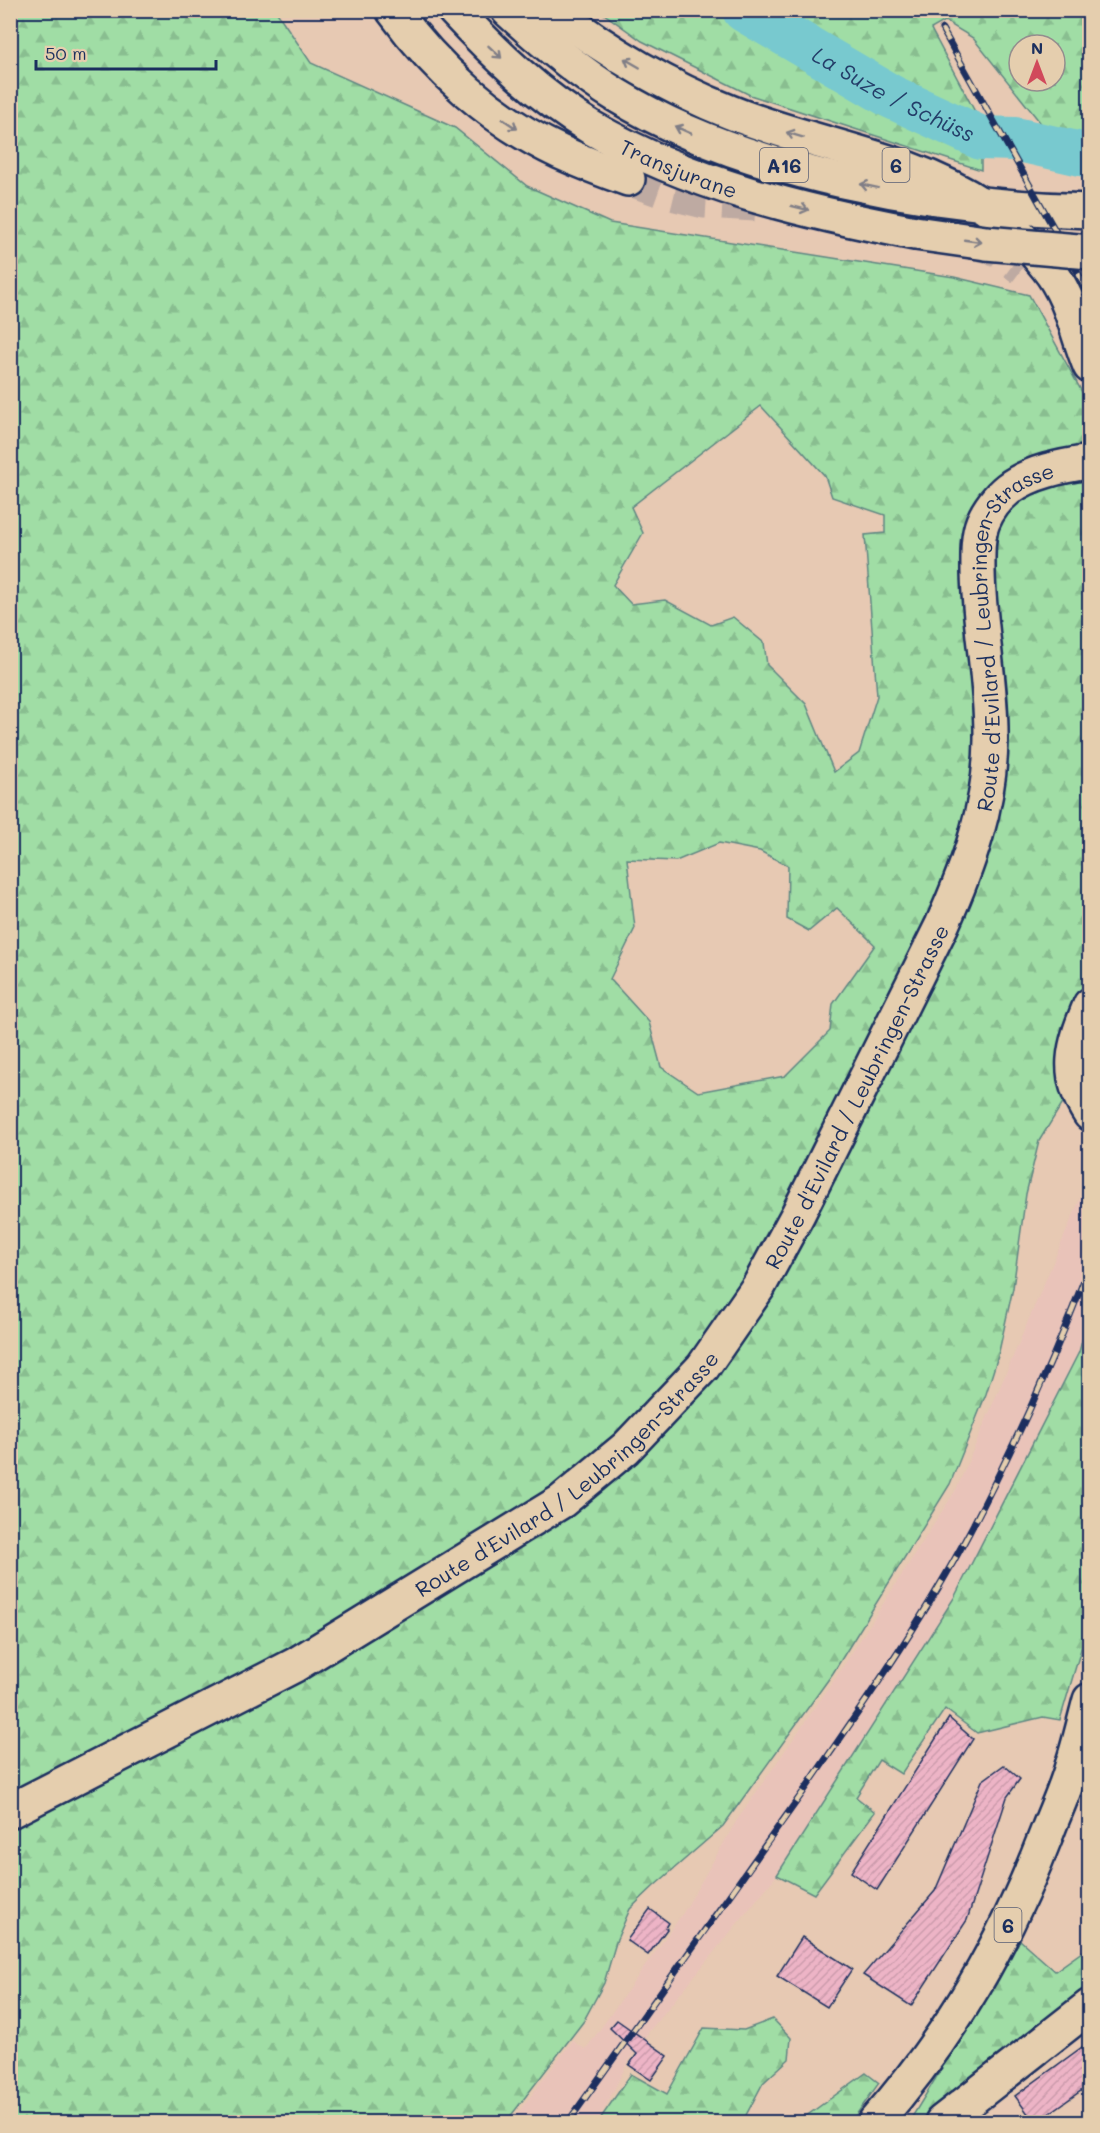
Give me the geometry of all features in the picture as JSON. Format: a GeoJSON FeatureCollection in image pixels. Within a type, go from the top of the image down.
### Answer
{"type":"FeatureCollection","features":[{"type":"Feature","properties":{"kind":"main road"},"geometry":{"type":"LineString","coordinates":[[393,10],[439,65],[494,113],[558,152],[628,179]]}},
{"type":"Feature","properties":{"kind":"main road","name":"Transjurane"},"geometry":{"type":"LineString","coordinates":[[454,10],[502,59],[591,127],[639,153],[709,181],[757,196],[868,224],[915,233],[997,244],[1089,252]]}},
{"type":"Feature","properties":{"kind":"main road","name":"Transjurane"},"geometry":{"type":"LineString","coordinates":[[508,10],[553,49],[614,94],[680,129],[720,146],[815,174],[903,193],[986,204],[1089,211]]}},
{"type":"Feature","properties":{"kind":"main road","name":"6"},"geometry":{"type":"LineString","coordinates":[[554,10],[613,53],[675,88],[730,112],[792,134],[885,161],[955,190],[986,208],[1048,267],[1059,283],[1072,310],[1086,358]]}},
{"type":"Feature","properties":{"kind":"main road","name":"6"},"geometry":{"type":"LineString","coordinates":[[1022,269],[1086,358]]}},
{"type":"Feature","properties":{"kind":"main road","name":"Route d'Evilard / Leubringen-Strasse"},"geometry":{"type":"LineString","coordinates":[[10,1811],[295,1665],[562,1501],[626,1448],[703,1367],[759,1286],[798,1214],[942,924],[961,882],[976,839],[986,797],[991,739],[978,594],[979,539],[983,522],[993,505],[1008,490],[1028,477],[1089,462]]}},
{"type":"Feature","properties":{"kind":"main road"},"geometry":{"type":"LineString","coordinates":[[1089,1005],[1075,1047],[1073,1069],[1079,1095],[1089,1114]]}},
{"type":"Feature","properties":{"kind":"main road","name":"6"},"geometry":{"type":"LineString","coordinates":[[875,2122],[901,2093],[937,2044],[976,1985],[1005,1931],[1026,1887],[1072,1767],[1089,1700]]}},
{"type":"Feature","properties":{"kind":"main road"},"geometry":{"type":"LineString","coordinates":[[942,2122],[1089,2006]]}},
{"type":"Feature","properties":{"kind":"shaded area"},"geometry":{"type":"Polygon","coordinates":[[[1089,1178],[1089,1315],[1079,1352],[954,1598],[777,1875],[647,2034],[627,2064],[598,2122],[511,2122],[573,2040],[586,2049],[683,1913],[737,1820],[839,1673],[957,1488],[1089,1178]]]}},
{"type":"Feature","properties":{"kind":"green space"},"geometry":{"type":"Polygon","coordinates":[[[11,11],[276,11],[311,63],[455,128],[527,186],[610,223],[954,277],[1029,295],[1089,405],[1089,1005],[1075,1083],[1039,1141],[1026,1194],[1013,1288],[998,1356],[986,1394],[950,1484],[833,1673],[723,1826],[630,1909],[617,1939],[604,1983],[583,2022],[506,2122],[11,2122],[11,11]],[[761,406],[631,507],[643,533],[613,585],[631,604],[665,600],[711,625],[733,617],[764,643],[767,665],[806,704],[834,772],[859,753],[877,696],[865,535],[885,533],[885,515],[832,497],[825,476],[761,406]],[[719,843],[676,861],[627,859],[635,928],[610,979],[649,1022],[661,1067],[698,1092],[785,1076],[830,1031],[833,1004],[875,945],[837,908],[809,931],[787,919],[788,866],[760,851],[719,843]]]}},
{"type":"Feature","properties":{"kind":"green space"},"geometry":{"type":"Polygon","coordinates":[[[600,11],[1089,11],[1089,170],[1043,126],[1017,93],[1067,93],[1067,33],[1007,33],[1007,81],[973,38],[945,21],[931,29],[981,123],[981,170],[750,95],[642,41],[600,11]]]}},
{"type":"Feature","properties":{"kind":"green space"},"geometry":{"type":"Polygon","coordinates":[[[1089,1315],[1089,1616],[1060,1720],[1043,1717],[977,1733],[945,1709],[901,1774],[879,1760],[856,1797],[875,1812],[814,1894],[777,1875],[954,1598],[1079,1352],[1089,1315]]]}},
{"type":"Feature","properties":{"kind":"green space"},"geometry":{"type":"Polygon","coordinates":[[[1020,1940],[1055,1971],[1089,1947],[1089,1996],[927,2122],[909,2122],[1020,1940]]]}},
{"type":"Feature","properties":{"kind":"green space"},"geometry":{"type":"Polygon","coordinates":[[[773,2019],[791,2038],[789,2059],[763,2083],[744,2119],[746,2122],[598,2122],[631,2074],[667,2094],[704,2028],[744,2030],[773,2019]]]}},
{"type":"Feature","properties":{"kind":"green space"},"geometry":{"type":"Polygon","coordinates":[[[866,2073],[879,2083],[851,2122],[798,2122],[866,2073]]]}},
{"type":"Feature","properties":{"kind":"building"},"geometry":{"type":"Polygon","coordinates":[[[949,1718],[973,1739],[877,1890],[851,1872],[949,1718]]]}},
{"type":"Feature","properties":{"kind":"building"},"geometry":{"type":"Polygon","coordinates":[[[1004,1765],[1020,1779],[1007,1797],[967,1920],[911,2006],[863,1975],[935,1891],[982,1781],[1004,1765]]]}},
{"type":"Feature","properties":{"kind":"building"},"geometry":{"type":"Polygon","coordinates":[[[650,1909],[669,1923],[648,1955],[627,1940],[650,1909]]]}},
{"type":"Feature","properties":{"kind":"building"},"geometry":{"type":"Polygon","coordinates":[[[802,1937],[852,1969],[827,2007],[777,1976],[802,1937]]]}},
{"type":"Feature","properties":{"kind":"building"},"geometry":{"type":"Polygon","coordinates":[[[617,2020],[668,2056],[651,2080],[629,2065],[637,2054],[610,2028],[617,2020]]]}},
{"type":"Feature","properties":{"kind":"building"},"geometry":{"type":"Polygon","coordinates":[[[1089,2042],[1089,2085],[1034,2122],[1015,2096],[1089,2042]]]}},
{"type":"Feature","properties":{"kind":"waterway","name":"La Suze / Schüss"},"geometry":{"type":"LineString","coordinates":[[744,10],[892,97],[981,138],[1015,139],[1090,156]]}},
{"type":"Feature","properties":{"kind":"tunnel"},"geometry":{"type":"LineString","coordinates":[[628,179],[667,193],[704,202],[772,206]]}},
{"type":"Feature","properties":{"kind":"tunnel"},"geometry":{"type":"LineString","coordinates":[[972,238],[999,252],[1022,269]]}},
{"type":"Feature","properties":{"kind":"railway"},"geometry":{"type":"LineString","coordinates":[[942,29],[1070,257],[1090,297]]}},
{"type":"Feature","properties":{"kind":"railway"},"geometry":{"type":"LineString","coordinates":[[568,2122],[806,1788],[932,1599],[969,1533],[1018,1434],[1063,1333],[1090,1265]]}}]}
